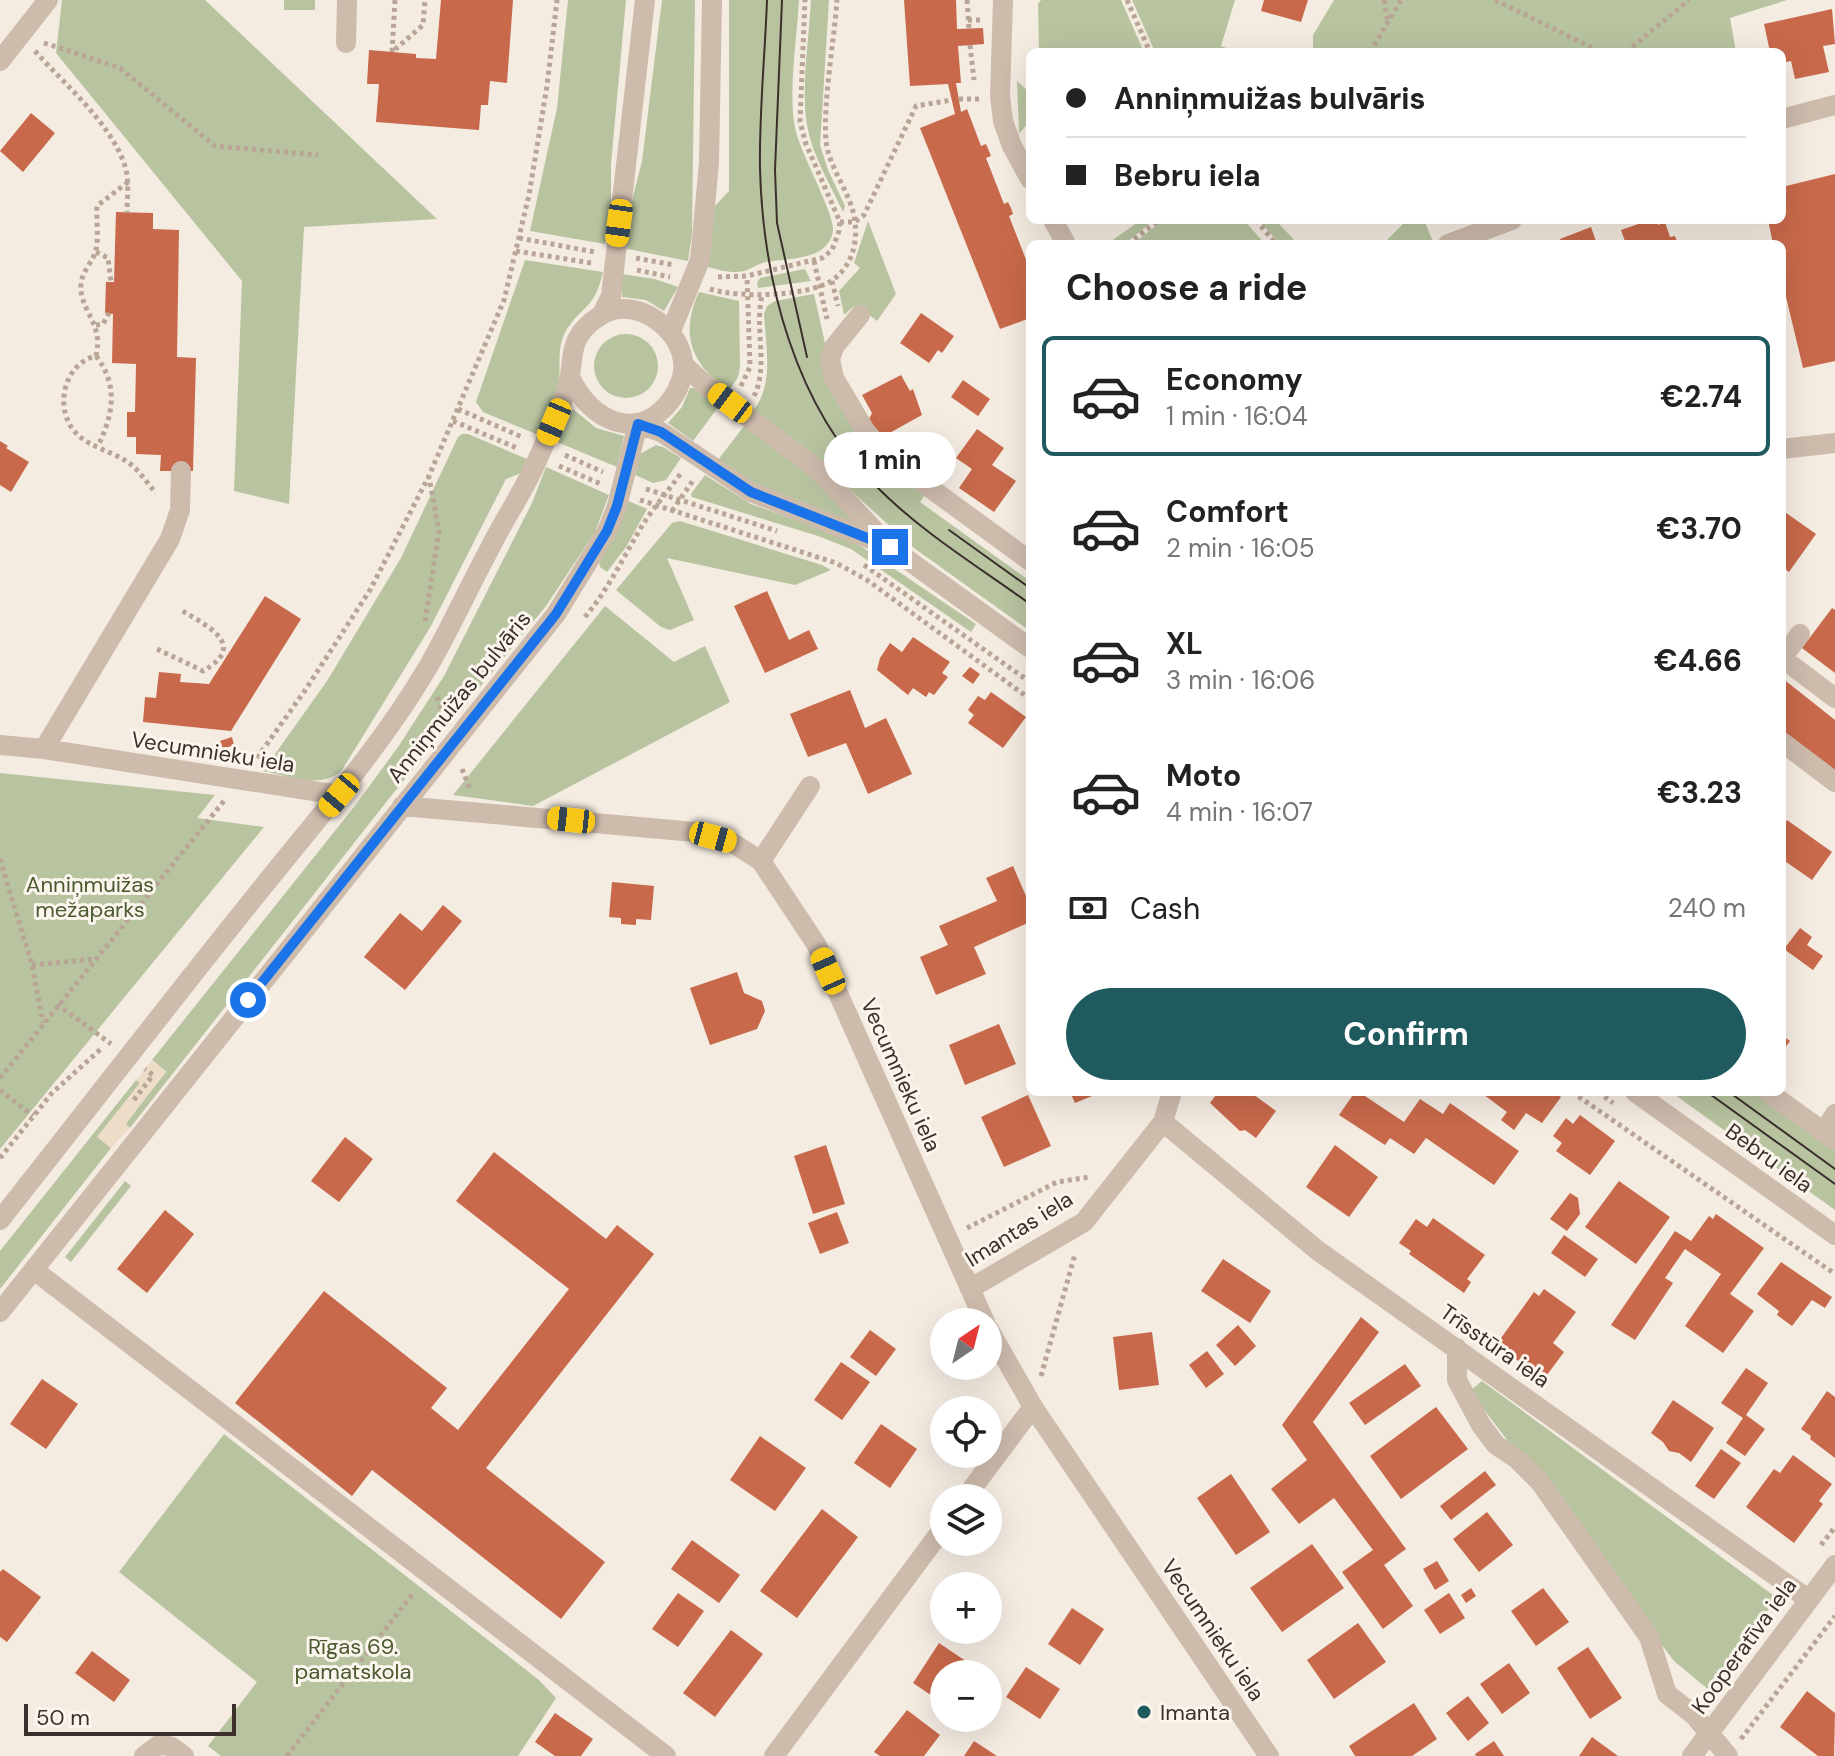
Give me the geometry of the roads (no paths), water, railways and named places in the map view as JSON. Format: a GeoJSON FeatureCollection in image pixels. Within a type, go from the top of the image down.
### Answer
{"type":"FeatureCollection","features":[{"type":"Feature","properties":{"kind":"street"},"geometry":{"type":"LineString","coordinates":[[0,61],[48,0]]}},
{"type":"Feature","properties":{"kind":"street"},"geometry":{"type":"LineString","coordinates":[[346,43],[347,0]]}},
{"type":"Feature","properties":{"kind":"street","name":"Anniņmuižas bulvāris"},"geometry":{"type":"LineString","coordinates":[[0,1220],[339,795],[383,736],[428,667],[541,452],[570,377],[575,342],[584,329],[602,314],[611,296],[645,0]]}},
{"type":"Feature","properties":{"kind":"street"},"geometry":{"type":"LineString","coordinates":[[671,331],[700,260],[709,163],[712,0]]}},
{"type":"Feature","properties":{"kind":"street"},"geometry":{"type":"LineString","coordinates":[[1003,0],[1000,96],[1003,121],[1026,172]]}},
{"type":"Feature","properties":{"kind":"street"},"geometry":{"type":"LineString","coordinates":[[1786,118],[1835,105]]}},
{"type":"Feature","properties":{"kind":"street"},"geometry":{"type":"LineString","coordinates":[[1459,240],[1501,224]]}},
{"type":"Feature","properties":{"kind":"street"},"geometry":{"type":"LineString","coordinates":[[602,314],[617,309],[629,310],[659,321],[671,331],[680,347],[684,365],[675,395],[661,412],[638,424]]}},
{"type":"Feature","properties":{"kind":"street"},"geometry":{"type":"LineString","coordinates":[[860,315],[834,347],[830,359],[834,378],[854,413],[883,453],[1026,558]]}},
{"type":"Feature","properties":{"kind":"street"},"geometry":{"type":"LineString","coordinates":[[684,365],[708,387],[817,469],[890,547],[1026,645]]}},
{"type":"Feature","properties":{"kind":"street"},"geometry":{"type":"LineString","coordinates":[[570,377],[578,395],[595,414],[661,432],[751,492],[890,547]]}},
{"type":"Feature","properties":{"kind":"street","name":"Anniņmuižas bulvāris"},"geometry":{"type":"LineString","coordinates":[[0,1312],[556,614],[607,531],[638,424]]}},
{"type":"Feature","properties":{"kind":"street"},"geometry":{"type":"LineString","coordinates":[[1786,449],[1835,443]]}},
{"type":"Feature","properties":{"kind":"street"},"geometry":{"type":"LineString","coordinates":[[44,749],[170,539],[180,510],[181,471]]}},
{"type":"Feature","properties":{"kind":"street"},"geometry":{"type":"LineString","coordinates":[[1786,653],[1800,634]]}},
{"type":"Feature","properties":{"kind":"street"},"geometry":{"type":"LineString","coordinates":[[1786,661],[1835,698]]}},
{"type":"Feature","properties":{"kind":"street","name":"Vecumnieku iela"},"geometry":{"type":"LineString","coordinates":[[0,745],[44,749],[339,795]]}},
{"type":"Feature","properties":{"kind":"street"},"geometry":{"type":"LineString","coordinates":[[1786,745],[1835,782]]}},
{"type":"Feature","properties":{"kind":"street"},"geometry":{"type":"LineString","coordinates":[[761,861],[810,786]]}},
{"type":"Feature","properties":{"kind":"street","name":"Vecumnieku iela"},"geometry":{"type":"LineString","coordinates":[[402,806],[695,832],[731,842],[761,861],[816,944],[979,1308]]}},
{"type":"Feature","properties":{"kind":"street","name":"Imantas iela"},"geometry":{"type":"LineString","coordinates":[[971,1288],[1084,1222],[1163,1122],[1171,1096]]}},
{"type":"Feature","properties":{"kind":"street","name":"Bebru iela"},"geometry":{"type":"LineString","coordinates":[[1641,1096],[1835,1235]]}},
{"type":"Feature","properties":{"kind":"street"},"geometry":{"type":"LineString","coordinates":[[1774,1096],[1829,1136],[1835,1114]]}},
{"type":"Feature","properties":{"kind":"street","name":"Trīsstūra iela"},"geometry":{"type":"LineString","coordinates":[[1163,1122],[1317,1250],[1808,1599]]}},
{"type":"Feature","properties":{"kind":"street"},"geometry":{"type":"LineString","coordinates":[[34,1270],[666,1756]]}},
{"type":"Feature","properties":{"kind":"street"},"geometry":{"type":"LineString","coordinates":[[1457,1348],[1457,1380],[1481,1425],[1496,1445],[1517,1459],[1540,1482],[1649,1637],[1667,1694],[1694,1715],[1709,1733],[1733,1750]]}},
{"type":"Feature","properties":{"kind":"street","name":"Vecumnieku iela"},"geometry":{"type":"LineString","coordinates":[[1002,1353],[1033,1407],[1269,1756]]}},
{"type":"Feature","properties":{"kind":"street"},"geometry":{"type":"LineString","coordinates":[[975,1484],[1033,1407]]}},
{"type":"Feature","properties":{"kind":"street"},"geometry":{"type":"LineString","coordinates":[[774,1756],[930,1546]]}},
{"type":"Feature","properties":{"kind":"street","name":"Kooperatīva iela"},"geometry":{"type":"LineString","coordinates":[[1692,1756],[1835,1565]]}},
{"type":"Feature","properties":{"kind":"street"},"geometry":{"type":"LineString","coordinates":[[144,1756],[160,1744],[172,1747],[184,1756]]}},
{"type":"Feature","properties":{"kind":"tram line"},"geometry":{"type":"LineString","coordinates":[[767,0],[760,148],[763,211],[777,297],[804,380],[848,454],[893,503],[1026,601]]}},
{"type":"Feature","properties":{"kind":"tram line"},"geometry":{"type":"LineString","coordinates":[[782,0],[775,170],[777,223],[807,357]]}},
{"type":"Feature","properties":{"kind":"tram line"},"geometry":{"type":"LineString","coordinates":[[949,530],[1026,585]]}},
{"type":"Feature","properties":{"kind":"tram line"},"geometry":{"type":"LineString","coordinates":[[1713,1096],[1835,1184]]}},
{"type":"Feature","properties":{"kind":"tram line"},"geometry":{"type":"LineString","coordinates":[[1735,1096],[1835,1169]]}},
{"type":"Feature","properties":{"kind":"place","name":"Imanta"},"geometry":{"type":"Point","coordinates":[1144,1712]}},
{"type":"Feature","properties":{"kind":"park label","name":"Anniņmuižas mežaparks"},"geometry":{"type":"Point","coordinates":[90,896]}},
{"type":"Feature","properties":{"kind":"park label","name":"Rīgas 69. pamatskola"},"geometry":{"type":"Point","coordinates":[353,1658]}}]}
